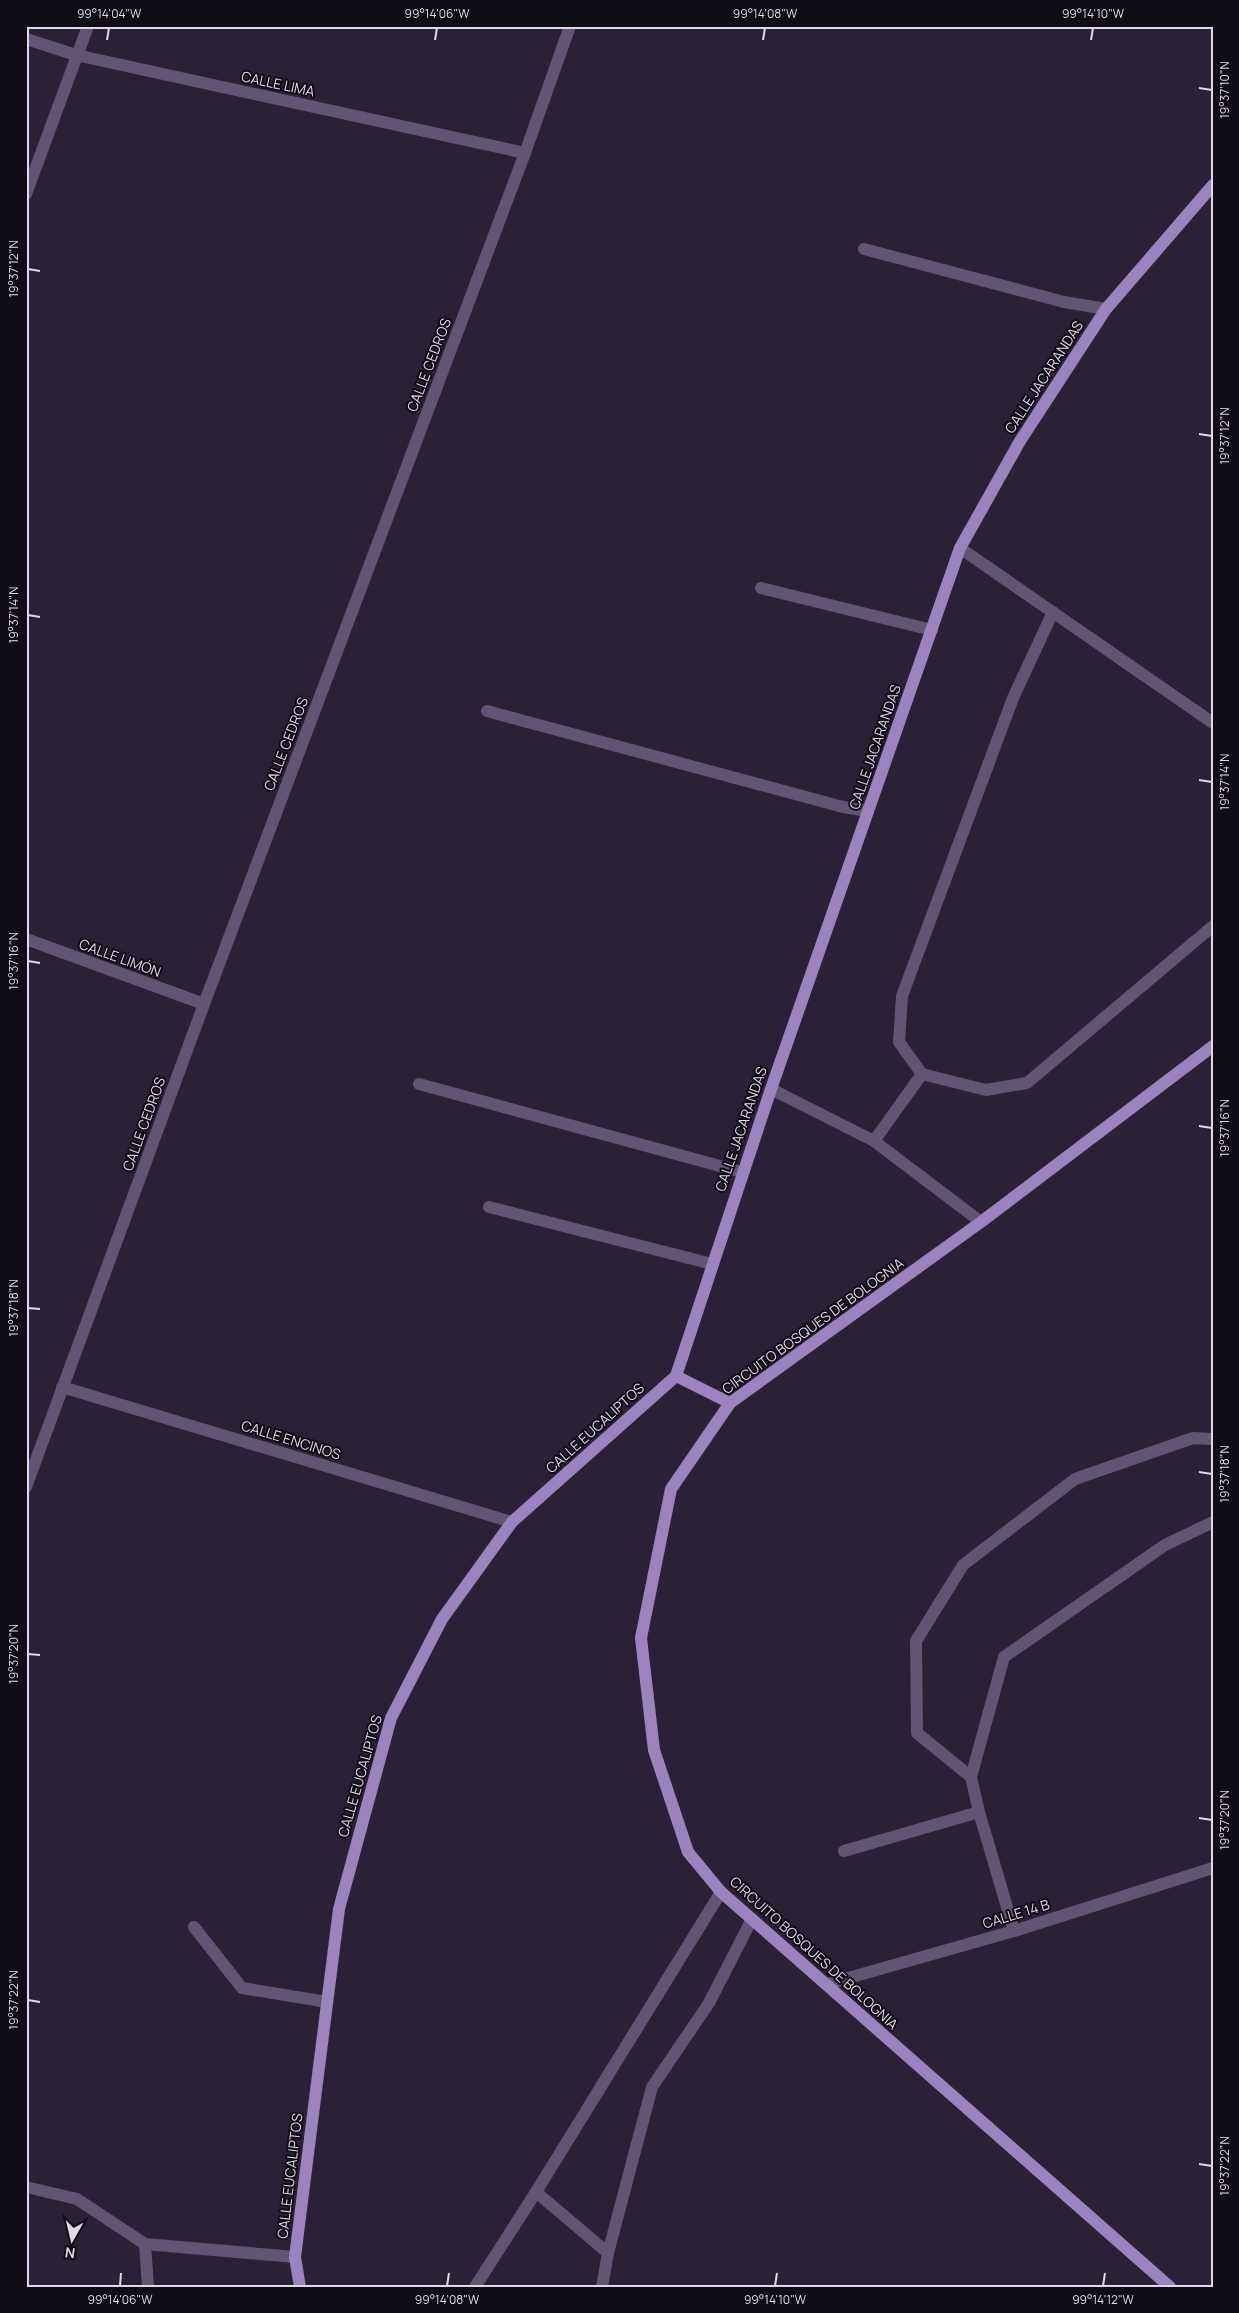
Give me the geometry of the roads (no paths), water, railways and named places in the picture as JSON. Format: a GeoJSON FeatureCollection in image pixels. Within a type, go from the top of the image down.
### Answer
{"type":"FeatureCollection","features":[{"type":"Feature","properties":{"kind":"main road","name":"CALLE JACARANDAS"},"geometry":{"type":"LineString","coordinates":[[676,1376],[770,1089],[960,548],[1020,441],[1106,309],[1213,185]]}},
{"type":"Feature","properties":{"kind":"main road","name":"CIRCUITO BOSQUES DE BOLOGNIA"},"geometry":{"type":"LineString","coordinates":[[1170,2287],[721,1892],[688,1852],[654,1750],[642,1638],[671,1489],[730,1403],[981,1222],[1213,1046]]}},
{"type":"Feature","properties":{"kind":"main road"},"geometry":{"type":"LineString","coordinates":[[676,1376],[730,1403]]}},
{"type":"Feature","properties":{"kind":"main road","name":"CALLE EUCALIPTOS"},"geometry":{"type":"LineString","coordinates":[[300,2287],[295,2257],[339,1909],[391,1718],[442,1619],[512,1522],[676,1376]]}},
{"type":"Feature","properties":{"kind":"street"},"geometry":{"type":"LineString","coordinates":[[26,194],[88,26]]}},
{"type":"Feature","properties":{"kind":"street","name":"CALLE CEDROS"},"geometry":{"type":"LineString","coordinates":[[26,1487],[29,1473],[204,1004],[526,153],[570,26]]}},
{"type":"Feature","properties":{"kind":"street","name":"CALLE LIMA"},"geometry":{"type":"LineString","coordinates":[[26,39],[76,55],[526,153]]}},
{"type":"Feature","properties":{"kind":"street"},"geometry":{"type":"LineString","coordinates":[[864,248],[1064,302],[1106,309]]}},
{"type":"Feature","properties":{"kind":"street"},"geometry":{"type":"LineString","coordinates":[[960,548],[1213,723]]}},
{"type":"Feature","properties":{"kind":"street"},"geometry":{"type":"LineString","coordinates":[[761,588],[932,630]]}},
{"type":"Feature","properties":{"kind":"street"},"geometry":{"type":"LineString","coordinates":[[1053,612],[1013,698],[902,996],[899,1042],[922,1074],[986,1090],[1027,1083],[1213,926]]}},
{"type":"Feature","properties":{"kind":"street"},"geometry":{"type":"LineString","coordinates":[[487,711],[843,808],[868,811]]}},
{"type":"Feature","properties":{"kind":"street","name":"CALLE LIMÓN"},"geometry":{"type":"LineString","coordinates":[[26,939],[204,1004]]}},
{"type":"Feature","properties":{"kind":"street"},"geometry":{"type":"LineString","coordinates":[[874,1142],[922,1074]]}},
{"type":"Feature","properties":{"kind":"street"},"geometry":{"type":"LineString","coordinates":[[419,1084],[742,1172]]}},
{"type":"Feature","properties":{"kind":"street"},"geometry":{"type":"LineString","coordinates":[[770,1089],[874,1142],[981,1222]]}},
{"type":"Feature","properties":{"kind":"street"},"geometry":{"type":"LineString","coordinates":[[489,1207],[712,1264]]}},
{"type":"Feature","properties":{"kind":"street","name":"CALLE ENCINOS"},"geometry":{"type":"LineString","coordinates":[[62,1387],[512,1522]]}},
{"type":"Feature","properties":{"kind":"street"},"geometry":{"type":"LineString","coordinates":[[971,1777],[917,1733],[916,1641],[963,1565],[1075,1479],[1193,1438],[1213,1439]]}},
{"type":"Feature","properties":{"kind":"street"},"geometry":{"type":"LineString","coordinates":[[1014,1930],[979,1812],[971,1777],[1004,1657],[1164,1545],[1213,1522]]}},
{"type":"Feature","properties":{"kind":"street"},"geometry":{"type":"LineString","coordinates":[[844,1851],[979,1812]]}},
{"type":"Feature","properties":{"kind":"street","name":"CALLE 14 B"},"geometry":{"type":"LineString","coordinates":[[826,1984],[1014,1930],[1213,1868]]}},
{"type":"Feature","properties":{"kind":"street"},"geometry":{"type":"LineString","coordinates":[[475,2287],[536,2192],[721,1892]]}},
{"type":"Feature","properties":{"kind":"street"},"geometry":{"type":"LineString","coordinates":[[602,2287],[608,2253],[652,2087],[709,2003],[752,1919]]}},
{"type":"Feature","properties":{"kind":"street"},"geometry":{"type":"LineString","coordinates":[[194,1927],[242,1988],[327,2002]]}},
{"type":"Feature","properties":{"kind":"street"},"geometry":{"type":"LineString","coordinates":[[26,2187],[77,2199],[146,2244],[295,2257]]}},
{"type":"Feature","properties":{"kind":"street"},"geometry":{"type":"LineString","coordinates":[[536,2192],[608,2253]]}},
{"type":"Feature","properties":{"kind":"street"},"geometry":{"type":"LineString","coordinates":[[146,2244],[148,2287]]}}]}
